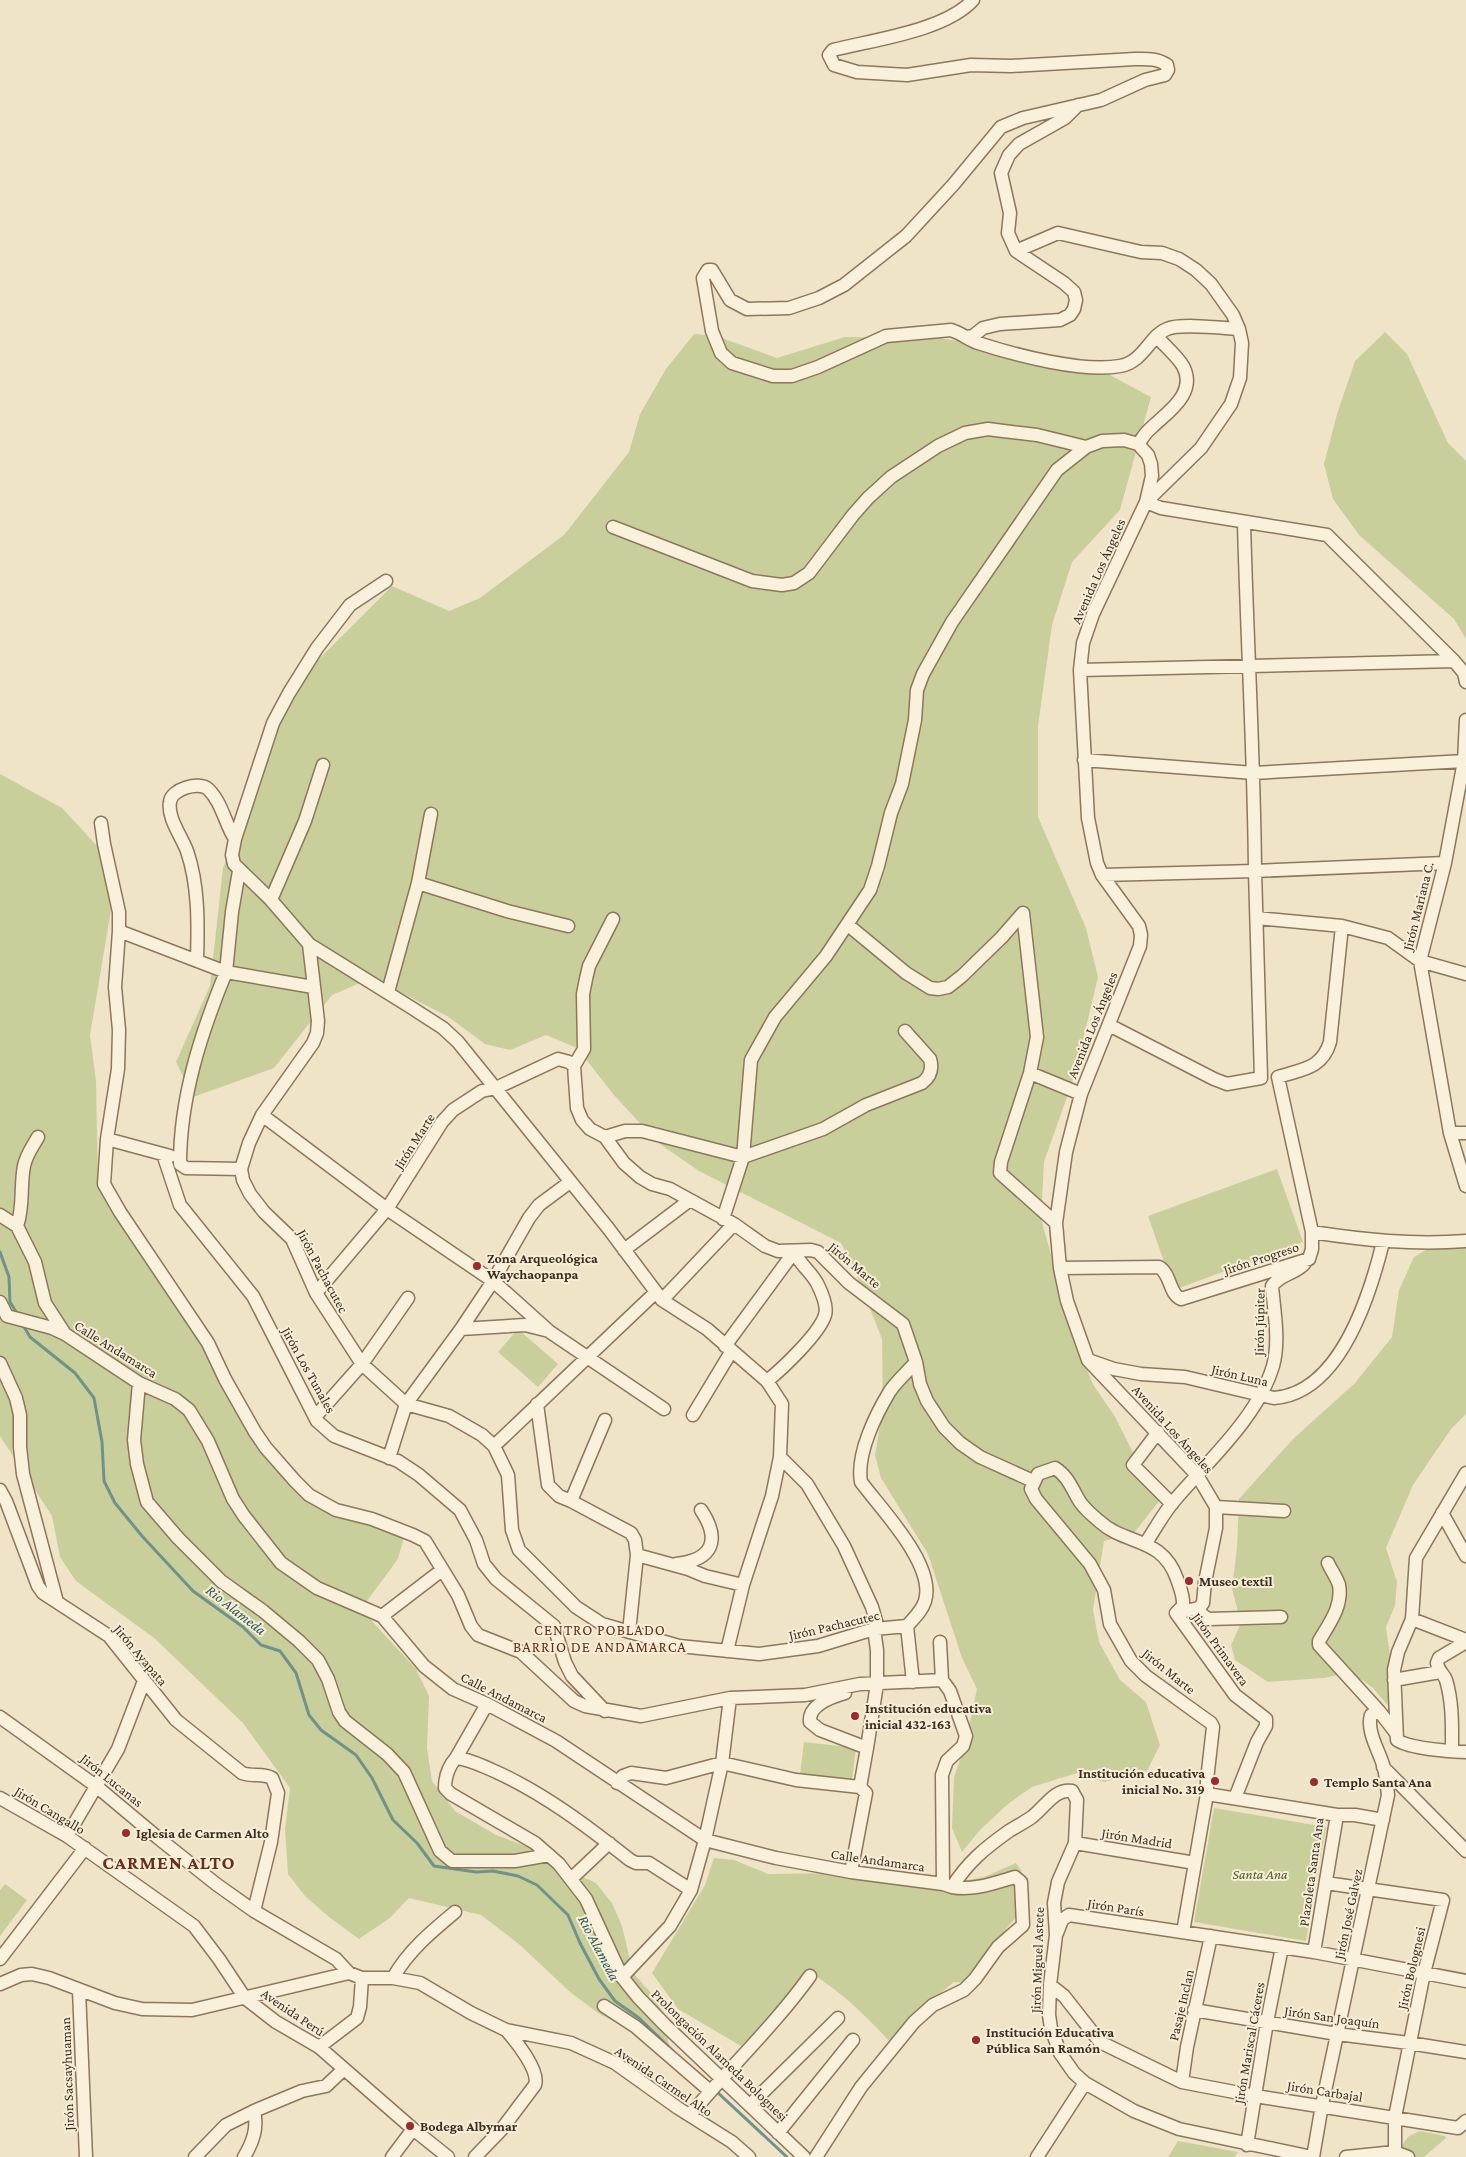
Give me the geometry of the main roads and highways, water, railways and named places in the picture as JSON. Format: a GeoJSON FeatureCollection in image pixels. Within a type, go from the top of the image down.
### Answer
{"type":"FeatureCollection","features":[{"type":"Feature","properties":{"kind":"waterway","name":"Rio Alameda"},"geometry":{"type":"LineString","coordinates":[[0,1252],[9,1277],[10,1302],[18,1315]]}},
{"type":"Feature","properties":{"kind":"waterway","name":"Rio Alameda"},"geometry":{"type":"LineString","coordinates":[[23,1325],[30,1337],[75,1373],[94,1398],[102,1442],[104,1481],[115,1503],[142,1536],[193,1591],[243,1627],[261,1645],[280,1651],[296,1673],[309,1715],[321,1730],[356,1755],[372,1778],[393,1820],[417,1843],[434,1866],[476,1872],[493,1871],[518,1876],[537,1885],[568,1915],[599,1979],[615,2001],[639,2018],[673,2051]]}},
{"type":"Feature","properties":{"kind":"waterway","name":"Rio Alameda"},"geometry":{"type":"LineString","coordinates":[[716,2091],[787,2157]]}},
{"type":"Feature","properties":{"kind":"place","name":"Zona Arqueológica Waychaopanpa"},"geometry":{"type":"Point","coordinates":[477,1266]}},
{"type":"Feature","properties":{"kind":"place","name":"Museo textil"},"geometry":{"type":"Point","coordinates":[1189,1581]}},
{"type":"Feature","properties":{"kind":"place","name":"Institución educativa inicial 432-163"},"geometry":{"type":"Point","coordinates":[855,1716]}},
{"type":"Feature","properties":{"kind":"place","name":"Institución educativa inicial No. 319"},"geometry":{"type":"Point","coordinates":[1215,1781]}},
{"type":"Feature","properties":{"kind":"place","name":"Templo Santa Ana"},"geometry":{"type":"Point","coordinates":[1314,1782]}},
{"type":"Feature","properties":{"kind":"place","name":"Iglesia de Carmen Alto"},"geometry":{"type":"Point","coordinates":[126,1833]}},
{"type":"Feature","properties":{"kind":"place","name":"Institución Educativa Pública San Ramón"},"geometry":{"type":"Point","coordinates":[976,2040]}},
{"type":"Feature","properties":{"kind":"place","name":"Bodega Albymar"},"geometry":{"type":"Point","coordinates":[410,2126]}},
{"type":"Feature","properties":{"kind":"district","name":"CENTRO POBLADO BARRIO DE ANDAMARCA"},"geometry":{"type":"Point","coordinates":[600,1638]}},
{"type":"Feature","properties":{"kind":"district","name":"CARMEN ALTO"},"geometry":{"type":"Point","coordinates":[169,1862]}},
{"type":"Feature","properties":{"kind":"park label","name":"Santa Ana"},"geometry":{"type":"Point","coordinates":[1260,1874]}}]}
